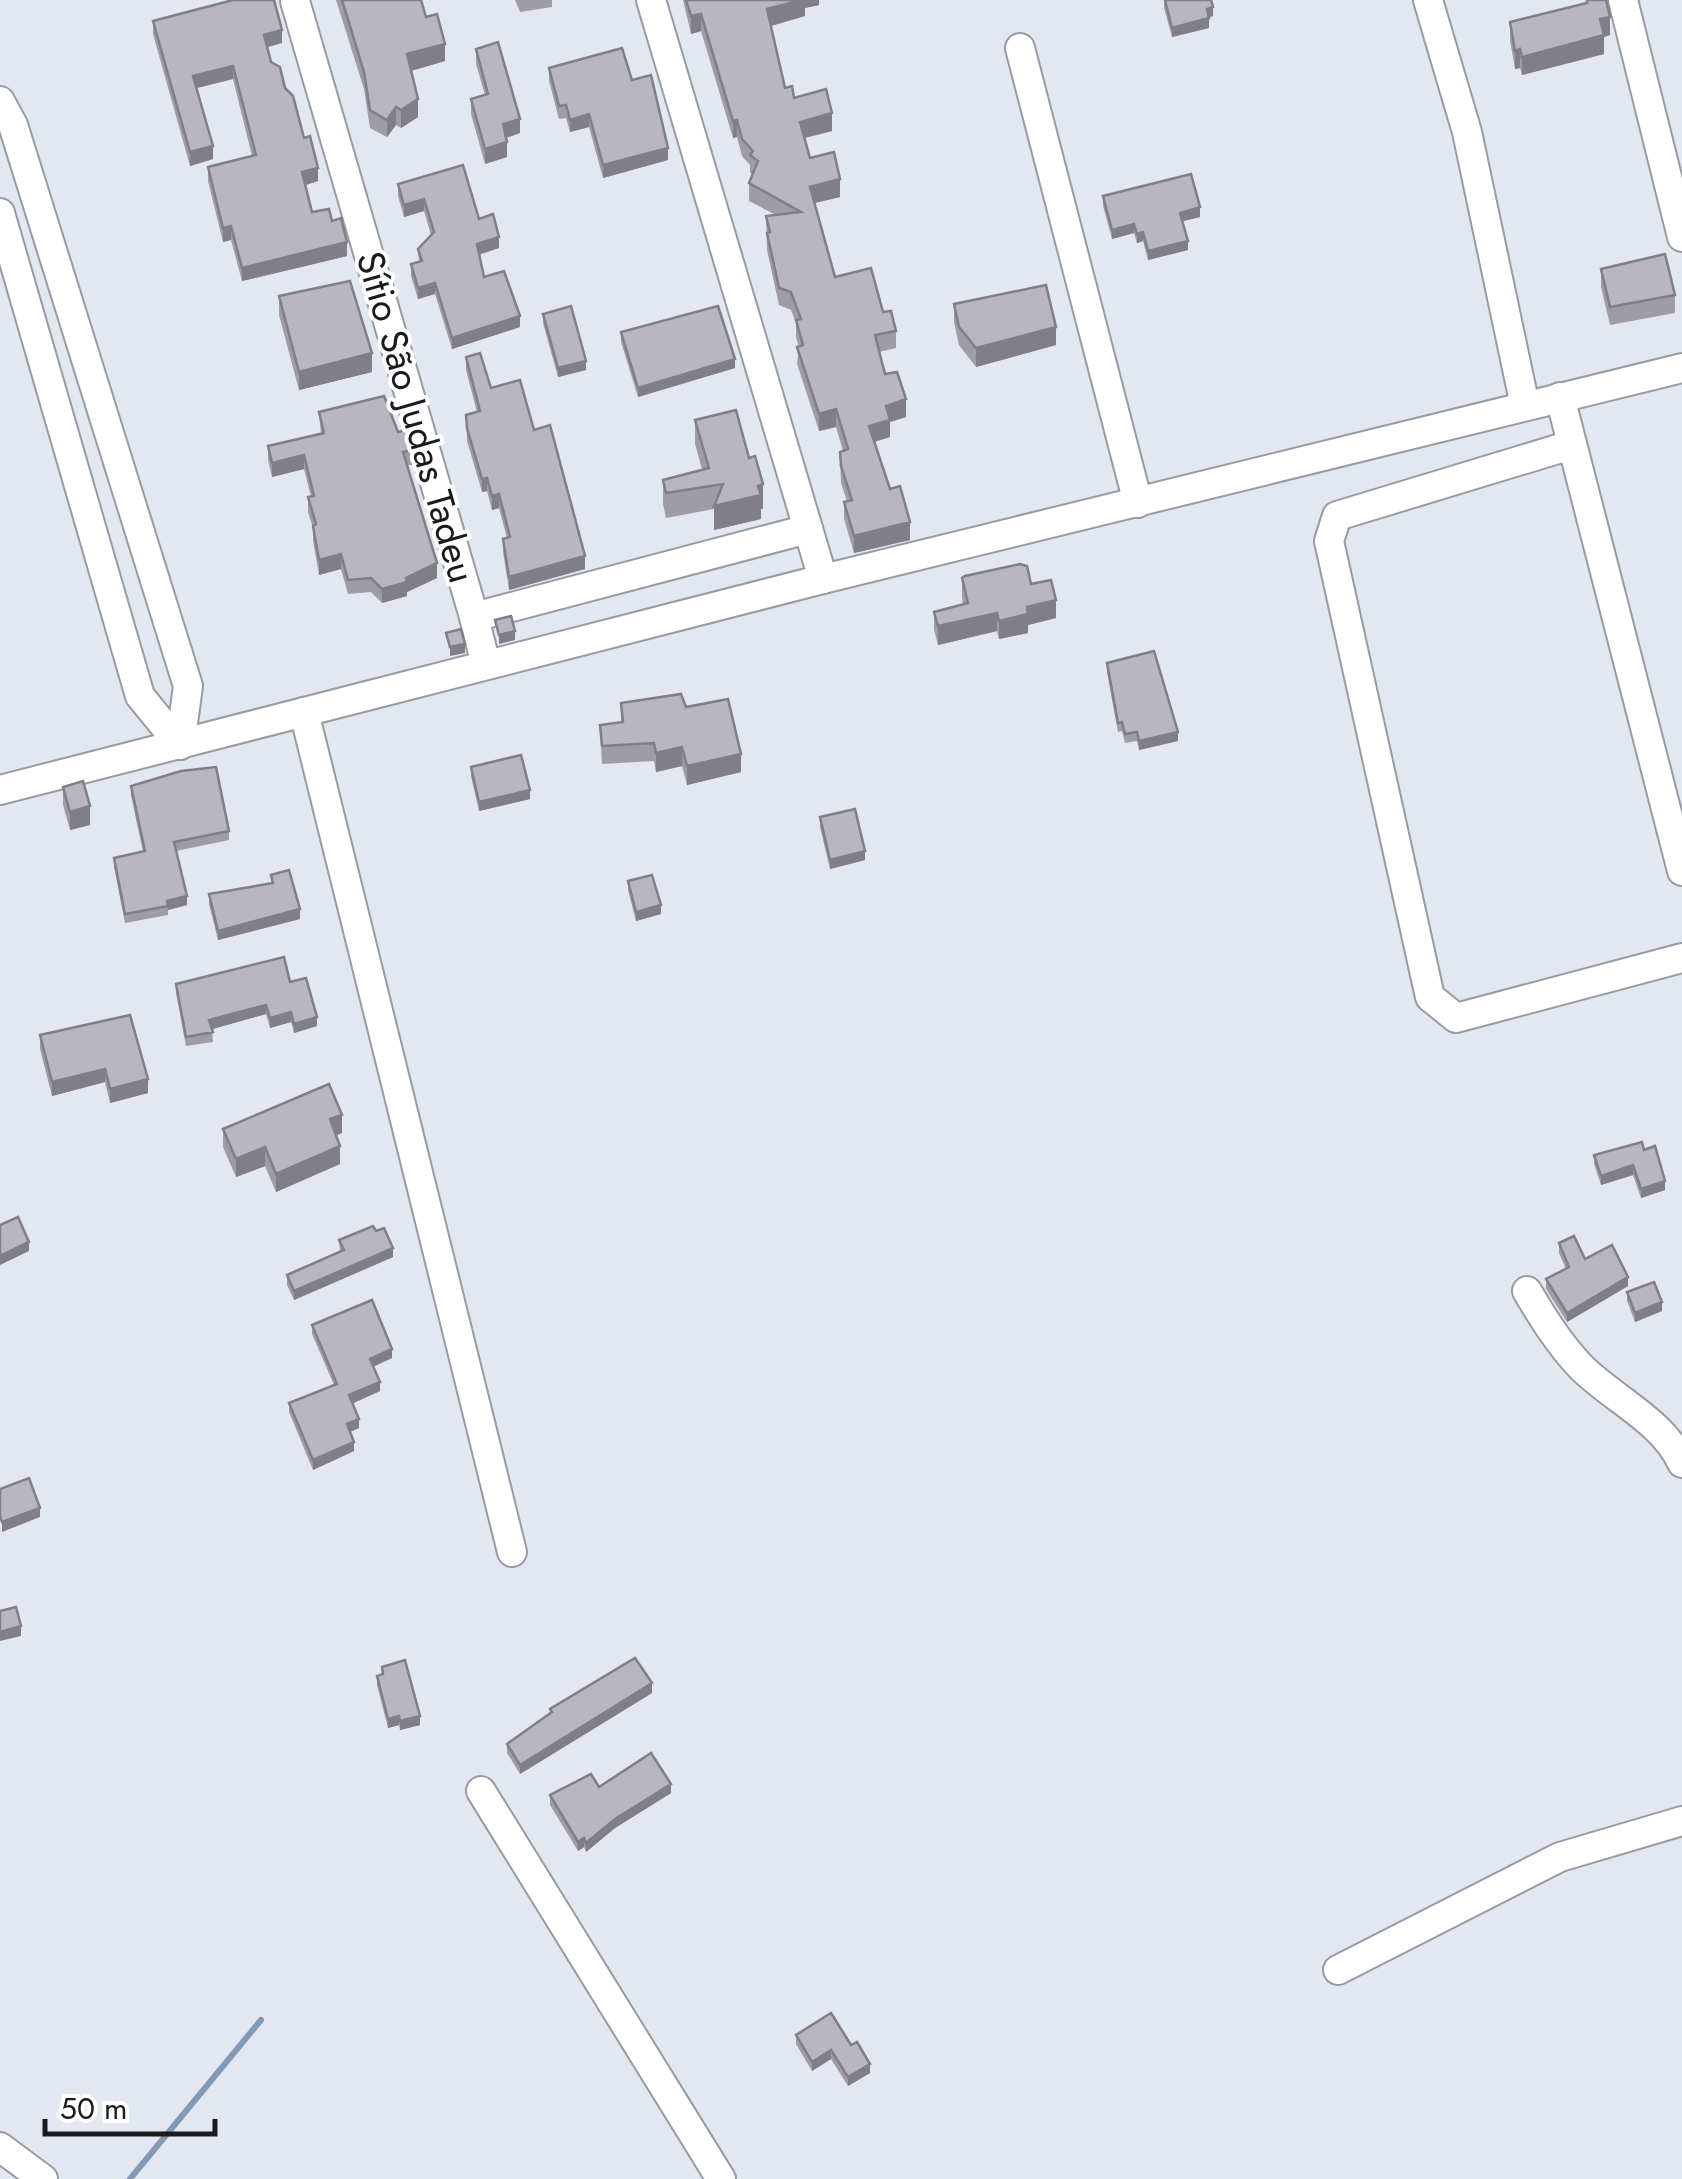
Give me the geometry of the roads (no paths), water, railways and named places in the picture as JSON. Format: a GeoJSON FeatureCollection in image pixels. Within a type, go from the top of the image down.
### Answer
{"type":"FeatureCollection","features":[{"type":"Feature","properties":{"kind":"street"},"geometry":{"type":"LineString","coordinates":[[651,0],[822,579]]}},
{"type":"Feature","properties":{"kind":"street"},"geometry":{"type":"LineString","coordinates":[[1428,0],[1467,132],[1525,406]]}},
{"type":"Feature","properties":{"kind":"street"},"geometry":{"type":"LineString","coordinates":[[1623,0],[1682,238]]}},
{"type":"Feature","properties":{"kind":"street","name":"Sítio São Judas Tadeu"},"geometry":{"type":"LineString","coordinates":[[295,1],[474,617],[808,529]]}},
{"type":"Feature","properties":{"kind":"street"},"geometry":{"type":"LineString","coordinates":[[1020,48],[1138,504]]}},
{"type":"Feature","properties":{"kind":"street"},"geometry":{"type":"LineString","coordinates":[[0,101],[13,125],[188,686],[180,745]]}},
{"type":"Feature","properties":{"kind":"street"},"geometry":{"type":"LineString","coordinates":[[1,218],[7,262],[140,696],[180,745]]}},
{"type":"Feature","properties":{"kind":"street"},"geometry":{"type":"LineString","coordinates":[[0,790],[822,579],[1682,368]]}},
{"type":"Feature","properties":{"kind":"street"},"geometry":{"type":"LineString","coordinates":[[1560,397],[1682,871]]}},
{"type":"Feature","properties":{"kind":"street"},"geometry":{"type":"LineString","coordinates":[[1572,445],[1337,516],[1329,541],[1430,998],[1456,1018],[1682,958]]}},
{"type":"Feature","properties":{"kind":"street"},"geometry":{"type":"LineString","coordinates":[[474,617],[486,665]]}},
{"type":"Feature","properties":{"kind":"street"},"geometry":{"type":"LineString","coordinates":[[304,712],[512,1552]]}},
{"type":"Feature","properties":{"kind":"street"},"geometry":{"type":"LineString","coordinates":[[1527,1291],[1557,1340],[1583,1369],[1662,1434],[1682,1464]]}},
{"type":"Feature","properties":{"kind":"street"},"geometry":{"type":"LineString","coordinates":[[481,1791],[721,2179]]}},
{"type":"Feature","properties":{"kind":"street"},"geometry":{"type":"LineString","coordinates":[[1338,1970],[1560,1857],[1660,1824],[1682,1821]]}},
{"type":"Feature","properties":{"kind":"street"},"geometry":{"type":"LineString","coordinates":[[0,2147],[43,2179]]}},
{"type":"Feature","properties":{"kind":"waterway"},"geometry":{"type":"LineString","coordinates":[[130,2179],[261,2020]]}}]}
